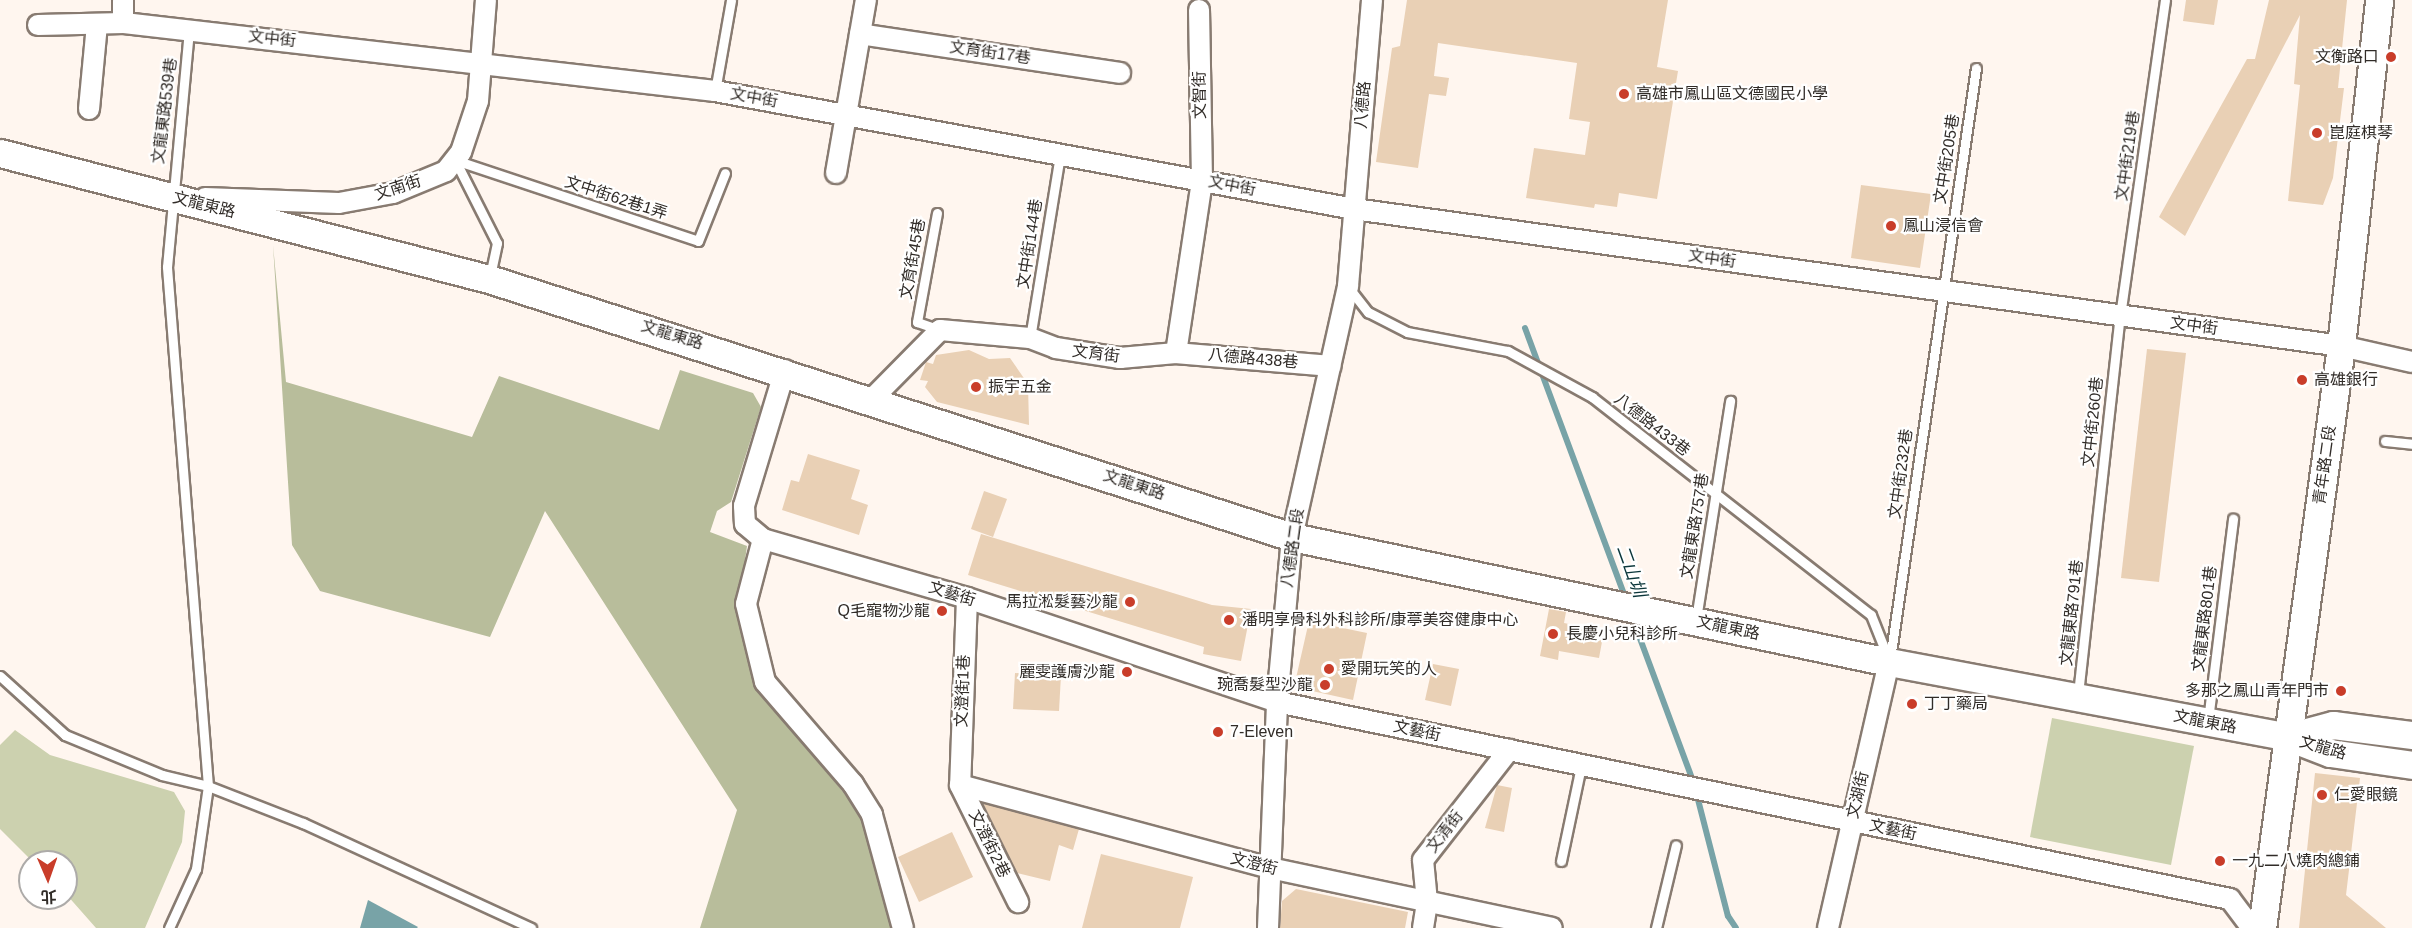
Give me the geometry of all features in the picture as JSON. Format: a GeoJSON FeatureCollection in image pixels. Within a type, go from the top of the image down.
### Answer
{"type":"FeatureCollection","features":[{"type":"Feature","properties":{"kind":"street"},"geometry":{"type":"LineString","coordinates":[[123,0],[124,23]]}},
{"type":"Feature","properties":{"kind":"street"},"geometry":{"type":"LineString","coordinates":[[455,160],[478,100],[486,0]]}},
{"type":"Feature","properties":{"kind":"street"},"geometry":{"type":"LineString","coordinates":[[836,174],[866,0]]}},
{"type":"Feature","properties":{"kind":"street","name":"八德路"},"geometry":{"type":"LineString","coordinates":[[1353,209],[1372,0]]}},
{"type":"Feature","properties":{"kind":"street","name":"青年路二段"},"geometry":{"type":"LineString","coordinates":[[2262,928],[2341,346],[2379,0]]}},
{"type":"Feature","properties":{"kind":"street","name":"文智街"},"geometry":{"type":"LineString","coordinates":[[1199,10],[1202,181]]}},
{"type":"Feature","properties":{"kind":"street","name":"文中街"},"geometry":{"type":"LineString","coordinates":[[38,25],[124,23],[482,61],[715,91],[1353,209],[2341,346],[2412,362]]}},
{"type":"Feature","properties":{"kind":"street"},"geometry":{"type":"LineString","coordinates":[[89,109],[97,25]]}},
{"type":"Feature","properties":{"kind":"street","name":"文育街17巷"},"geometry":{"type":"LineString","coordinates":[[860,34],[1120,73]]}},
{"type":"Feature","properties":{"kind":"street","name":"文龍東路"},"geometry":{"type":"LineString","coordinates":[[0,153],[489,279],[785,370],[1292,537],[1889,662],[2288,737]]}},
{"type":"Feature","properties":{"kind":"street","name":"文南街"},"geometry":{"type":"LineString","coordinates":[[170,196],[339,203],[393,193],[446,171],[455,160]]}},
{"type":"Feature","properties":{"kind":"street"},"geometry":{"type":"LineString","coordinates":[[1176,353],[1202,181]]}},
{"type":"Feature","properties":{"kind":"street","name":"八德路二段"},"geometry":{"type":"LineString","coordinates":[[1268,928],[1276,702],[1292,537],[1348,286],[1353,209]]}},
{"type":"Feature","properties":{"kind":"street"},"geometry":{"type":"LineString","coordinates":[[873,399],[940,330]]}},
{"type":"Feature","properties":{"kind":"street","name":"文育街"},"geometry":{"type":"LineString","coordinates":[[940,330],[1030,338],[1056,348],[1120,358],[1176,353]]}},
{"type":"Feature","properties":{"kind":"street","name":"八德路438巷"},"geometry":{"type":"LineString","coordinates":[[1176,353],[1330,366]]}},
{"type":"Feature","properties":{"kind":"street"},"geometry":{"type":"LineString","coordinates":[[785,370],[744,506],[745,524],[763,539],[746,604],[765,682],[854,784],[872,815],[903,928]]}},
{"type":"Feature","properties":{"kind":"street","name":"文藝街"},"geometry":{"type":"LineString","coordinates":[[763,539],[967,598],[1276,702],[1700,792],[2230,899],[2252,928]]}},
{"type":"Feature","properties":{"kind":"street","name":"文澄街1巷"},"geometry":{"type":"LineString","coordinates":[[960,785],[967,598]]}},
{"type":"Feature","properties":{"kind":"street","name":"文湖街"},"geometry":{"type":"LineString","coordinates":[[1828,928],[1889,662]]}},
{"type":"Feature","properties":{"kind":"street","name":"文龍路"},"geometry":{"type":"LineString","coordinates":[[2288,737],[2332,725],[2412,735]]}},
{"type":"Feature","properties":{"kind":"street","name":"文龍路"},"geometry":{"type":"LineString","coordinates":[[2288,737],[2330,753],[2412,765]]}},
{"type":"Feature","properties":{"kind":"street","name":"文清街"},"geometry":{"type":"LineString","coordinates":[[1423,928],[1428,902],[1423,860],[1509,750]]}},
{"type":"Feature","properties":{"kind":"street","name":"文澄街"},"geometry":{"type":"LineString","coordinates":[[960,785],[1270,868],[1552,928]]}},
{"type":"Feature","properties":{"kind":"street","name":"文澄街2巷"},"geometry":{"type":"LineString","coordinates":[[960,785],[1018,902]]}},
{"type":"Feature","properties":{"kind":"lane"},"geometry":{"type":"LineString","coordinates":[[715,91],[731,0]]}},
{"type":"Feature","properties":{"kind":"lane","name":"文中街219巷"},"geometry":{"type":"LineString","coordinates":[[2120,315],[2165,0]]}},
{"type":"Feature","properties":{"kind":"lane","name":"文龍東路539巷"},"geometry":{"type":"LineString","coordinates":[[169,928],[196,869],[208,786],[167,267],[170,196],[189,30]]}},
{"type":"Feature","properties":{"kind":"lane","name":"文中街205巷"},"geometry":{"type":"LineString","coordinates":[[1942,291],[1976,68]]}},
{"type":"Feature","properties":{"kind":"lane","name":"文中街144巷"},"geometry":{"type":"LineString","coordinates":[[1030,338],[1060,154]]}},
{"type":"Feature","properties":{"kind":"lane"},"geometry":{"type":"LineString","coordinates":[[455,160],[497,243],[489,279]]}},
{"type":"Feature","properties":{"kind":"lane","name":"文中街62巷1弄"},"geometry":{"type":"LineString","coordinates":[[455,160],[698,241],[725,173]]}},
{"type":"Feature","properties":{"kind":"lane","name":"文育街45巷"},"geometry":{"type":"LineString","coordinates":[[937,213],[917,322],[940,330]]}},
{"type":"Feature","properties":{"kind":"lane","name":"八德路433巷"},"geometry":{"type":"LineString","coordinates":[[1348,286],[1368,312],[1407,332],[1508,351],[1592,397],[1870,615],[1889,662]]}},
{"type":"Feature","properties":{"kind":"lane","name":"文中街232巷"},"geometry":{"type":"LineString","coordinates":[[1889,662],[1942,291]]}},
{"type":"Feature","properties":{"kind":"lane","name":"文中街260巷"},"geometry":{"type":"LineString","coordinates":[[2096,532],[2120,315]]}},
{"type":"Feature","properties":{"kind":"lane","name":"文龍東路757巷"},"geometry":{"type":"LineString","coordinates":[[1695,621],[1730,401]]}},
{"type":"Feature","properties":{"kind":"lane"},"geometry":{"type":"LineString","coordinates":[[2385,441],[2412,444]]}},
{"type":"Feature","properties":{"kind":"lane","name":"文龍東路801巷"},"geometry":{"type":"LineString","coordinates":[[2207,722],[2233,519]]}},
{"type":"Feature","properties":{"kind":"lane","name":"文龍東路791巷"},"geometry":{"type":"LineString","coordinates":[[2077,698],[2096,532]]}},
{"type":"Feature","properties":{"kind":"lane"},"geometry":{"type":"LineString","coordinates":[[0,676],[65,735],[162,775],[208,786],[303,823],[531,928]]}},
{"type":"Feature","properties":{"kind":"lane"},"geometry":{"type":"LineString","coordinates":[[1561,861],[1581,766]]}},
{"type":"Feature","properties":{"kind":"lane"},"geometry":{"type":"LineString","coordinates":[[1656,928],[1676,845]]}},
{"type":"Feature","properties":{"kind":"green space"},"geometry":{"type":"Polygon","coordinates":[[[273,245],[286,382],[472,437],[499,376],[659,430],[680,370],[753,393],[761,407],[731,502],[717,511],[710,532],[747,546],[739,604],[756,681],[861,815],[896,928],[700,928],[737,810],[545,511],[490,637],[320,591],[292,545],[273,245]]]}},
{"type":"Feature","properties":{"kind":"green space"},"geometry":{"type":"Polygon","coordinates":[[[2052,718],[2194,746],[2171,865],[2030,837],[2052,718]]]}},
{"type":"Feature","properties":{"kind":"green space"},"geometry":{"type":"Polygon","coordinates":[[[15,730],[50,755],[174,792],[185,811],[182,842],[145,928],[96,928],[78,908],[78,850],[21,850],[0,829],[0,745],[15,730]]]}},
{"type":"Feature","properties":{"kind":"water"},"geometry":{"type":"Polygon","coordinates":[[[368,900],[418,927],[360,928],[368,900]]]}},
{"type":"Feature","properties":{"kind":"building"},"geometry":{"type":"Polygon","coordinates":[[[1407,0],[1668,0],[1657,67],[1678,71],[1657,199],[1619,193],[1617,207],[1595,204],[1594,208],[1526,198],[1534,148],[1585,155],[1590,122],[1569,119],[1577,63],[1438,43],[1434,76],[1449,78],[1446,96],[1429,94],[1418,168],[1376,162],[1392,48],[1400,46],[1407,0]]]}},
{"type":"Feature","properties":{"kind":"building"},"geometry":{"type":"Polygon","coordinates":[[[2186,0],[2218,0],[2214,25],[2183,21],[2186,0]]]}},
{"type":"Feature","properties":{"kind":"building"},"geometry":{"type":"Polygon","coordinates":[[[2269,0],[2347,0],[2338,88],[2344,88],[2333,178],[2323,205],[2288,201],[2300,85],[2294,84],[2300,15],[2185,236],[2159,217],[2247,59],[2255,59],[2269,0]]]}},
{"type":"Feature","properties":{"kind":"building","name":"鳳山浸信會"},"geometry":{"type":"Polygon","coordinates":[[[1861,185],[1931,194],[1920,268],[1851,258],[1861,185]]]}},
{"type":"Feature","properties":{"kind":"building"},"geometry":{"type":"Polygon","coordinates":[[[2147,349],[2186,353],[2159,582],[2121,578],[2147,349]]]}},
{"type":"Feature","properties":{"kind":"building","name":"振宇五金"},"geometry":{"type":"Polygon","coordinates":[[[969,350],[989,359],[1010,358],[1028,384],[1029,425],[937,402],[925,387],[928,381],[920,380],[926,362],[933,364],[936,355],[969,350]]]}},
{"type":"Feature","properties":{"kind":"building"},"geometry":{"type":"Polygon","coordinates":[[[808,454],[860,470],[851,499],[868,505],[859,535],[782,510],[791,480],[799,482],[808,454]]]}},
{"type":"Feature","properties":{"kind":"building"},"geometry":{"type":"Polygon","coordinates":[[[984,491],[1007,499],[993,537],[971,529],[984,491]]]}},
{"type":"Feature","properties":{"kind":"building"},"geometry":{"type":"Polygon","coordinates":[[[981,534],[1212,605],[1251,609],[1241,661],[1203,654],[1204,647],[968,575],[981,534]]]}},
{"type":"Feature","properties":{"kind":"building"},"geometry":{"type":"Polygon","coordinates":[[[1549,609],[1566,612],[1564,623],[1604,631],[1599,658],[1559,651],[1558,660],[1540,656],[1549,609]]]}},
{"type":"Feature","properties":{"kind":"building"},"geometry":{"type":"Polygon","coordinates":[[[1309,621],[1367,633],[1353,700],[1294,687],[1309,621]]]}},
{"type":"Feature","properties":{"kind":"building"},"geometry":{"type":"Polygon","coordinates":[[[1433,664],[1459,669],[1451,706],[1425,700],[1433,664]]]}},
{"type":"Feature","properties":{"kind":"building"},"geometry":{"type":"Polygon","coordinates":[[[1015,673],[1061,675],[1059,711],[1013,709],[1015,673]]]}},
{"type":"Feature","properties":{"kind":"building"},"geometry":{"type":"Polygon","coordinates":[[[2315,773],[2360,778],[2346,895],[2386,928],[2299,928],[2315,773]]]}},
{"type":"Feature","properties":{"kind":"building"},"geometry":{"type":"Polygon","coordinates":[[[1497,785],[1512,788],[1504,832],[1485,828],[1497,785]]]}},
{"type":"Feature","properties":{"kind":"building"},"geometry":{"type":"Polygon","coordinates":[[[983,803],[1079,829],[1073,850],[1059,845],[1050,881],[1017,873],[983,803]]]}},
{"type":"Feature","properties":{"kind":"building"},"geometry":{"type":"Polygon","coordinates":[[[952,832],[973,877],[919,902],[898,857],[952,832]]]}},
{"type":"Feature","properties":{"kind":"building"},"geometry":{"type":"Polygon","coordinates":[[[1101,854],[1193,877],[1180,928],[1082,928],[1101,854]]]}},
{"type":"Feature","properties":{"kind":"building"},"geometry":{"type":"Polygon","coordinates":[[[1296,889],[1408,912],[1405,928],[1280,928],[1282,901],[1296,889]]]}},
{"type":"Feature","properties":{"kind":"waterway","name":"二山圳"},"geometry":{"type":"LineString","coordinates":[[1525,328],[1626,599]]}},
{"type":"Feature","properties":{"kind":"waterway","name":"二山圳"},"geometry":{"type":"LineString","coordinates":[[1632,617],[1694,784],[1728,916],[1736,928]]}},
{"type":"Feature","properties":{"kind":"place","name":"文衡路口"},"geometry":{"type":"Point","coordinates":[2391,57]}},
{"type":"Feature","properties":{"kind":"place","name":"高雄市鳳山區文德國民小學"},"geometry":{"type":"Point","coordinates":[1624,94]}},
{"type":"Feature","properties":{"kind":"place","name":"崑庭棋琴"},"geometry":{"type":"Point","coordinates":[2317,133]}},
{"type":"Feature","properties":{"kind":"place","name":"鳳山浸信會"},"geometry":{"type":"Point","coordinates":[1891,226]}},
{"type":"Feature","properties":{"kind":"place","name":"高雄銀行"},"geometry":{"type":"Point","coordinates":[2302,380]}},
{"type":"Feature","properties":{"kind":"place","name":"振宇五金"},"geometry":{"type":"Point","coordinates":[976,387]}},
{"type":"Feature","properties":{"kind":"place","name":"馬拉淞髮藝沙龍"},"geometry":{"type":"Point","coordinates":[1130,602]}},
{"type":"Feature","properties":{"kind":"place","name":"Q毛寵物沙龍"},"geometry":{"type":"Point","coordinates":[942,611]}},
{"type":"Feature","properties":{"kind":"place","name":"潘明享骨科外科診所/康葶美容健康中心"},"geometry":{"type":"Point","coordinates":[1229,620]}},
{"type":"Feature","properties":{"kind":"place","name":"長慶小兒科診所"},"geometry":{"type":"Point","coordinates":[1553,634]}},
{"type":"Feature","properties":{"kind":"place","name":"愛開玩笑的人"},"geometry":{"type":"Point","coordinates":[1329,669]}},
{"type":"Feature","properties":{"kind":"place","name":"麗雯護膚沙龍"},"geometry":{"type":"Point","coordinates":[1127,672]}},
{"type":"Feature","properties":{"kind":"place","name":"琬喬髮型沙龍"},"geometry":{"type":"Point","coordinates":[1325,685]}},
{"type":"Feature","properties":{"kind":"place","name":"多那之鳳山青年門市"},"geometry":{"type":"Point","coordinates":[2341,691]}},
{"type":"Feature","properties":{"kind":"place","name":"丁丁藥局"},"geometry":{"type":"Point","coordinates":[1912,704]}},
{"type":"Feature","properties":{"kind":"place","name":"7-Eleven"},"geometry":{"type":"Point","coordinates":[1218,732]}},
{"type":"Feature","properties":{"kind":"place","name":"仁愛眼鏡"},"geometry":{"type":"Point","coordinates":[2322,795]}},
{"type":"Feature","properties":{"kind":"place","name":"一九二八燒肉總鋪"},"geometry":{"type":"Point","coordinates":[2220,861]}}]}
